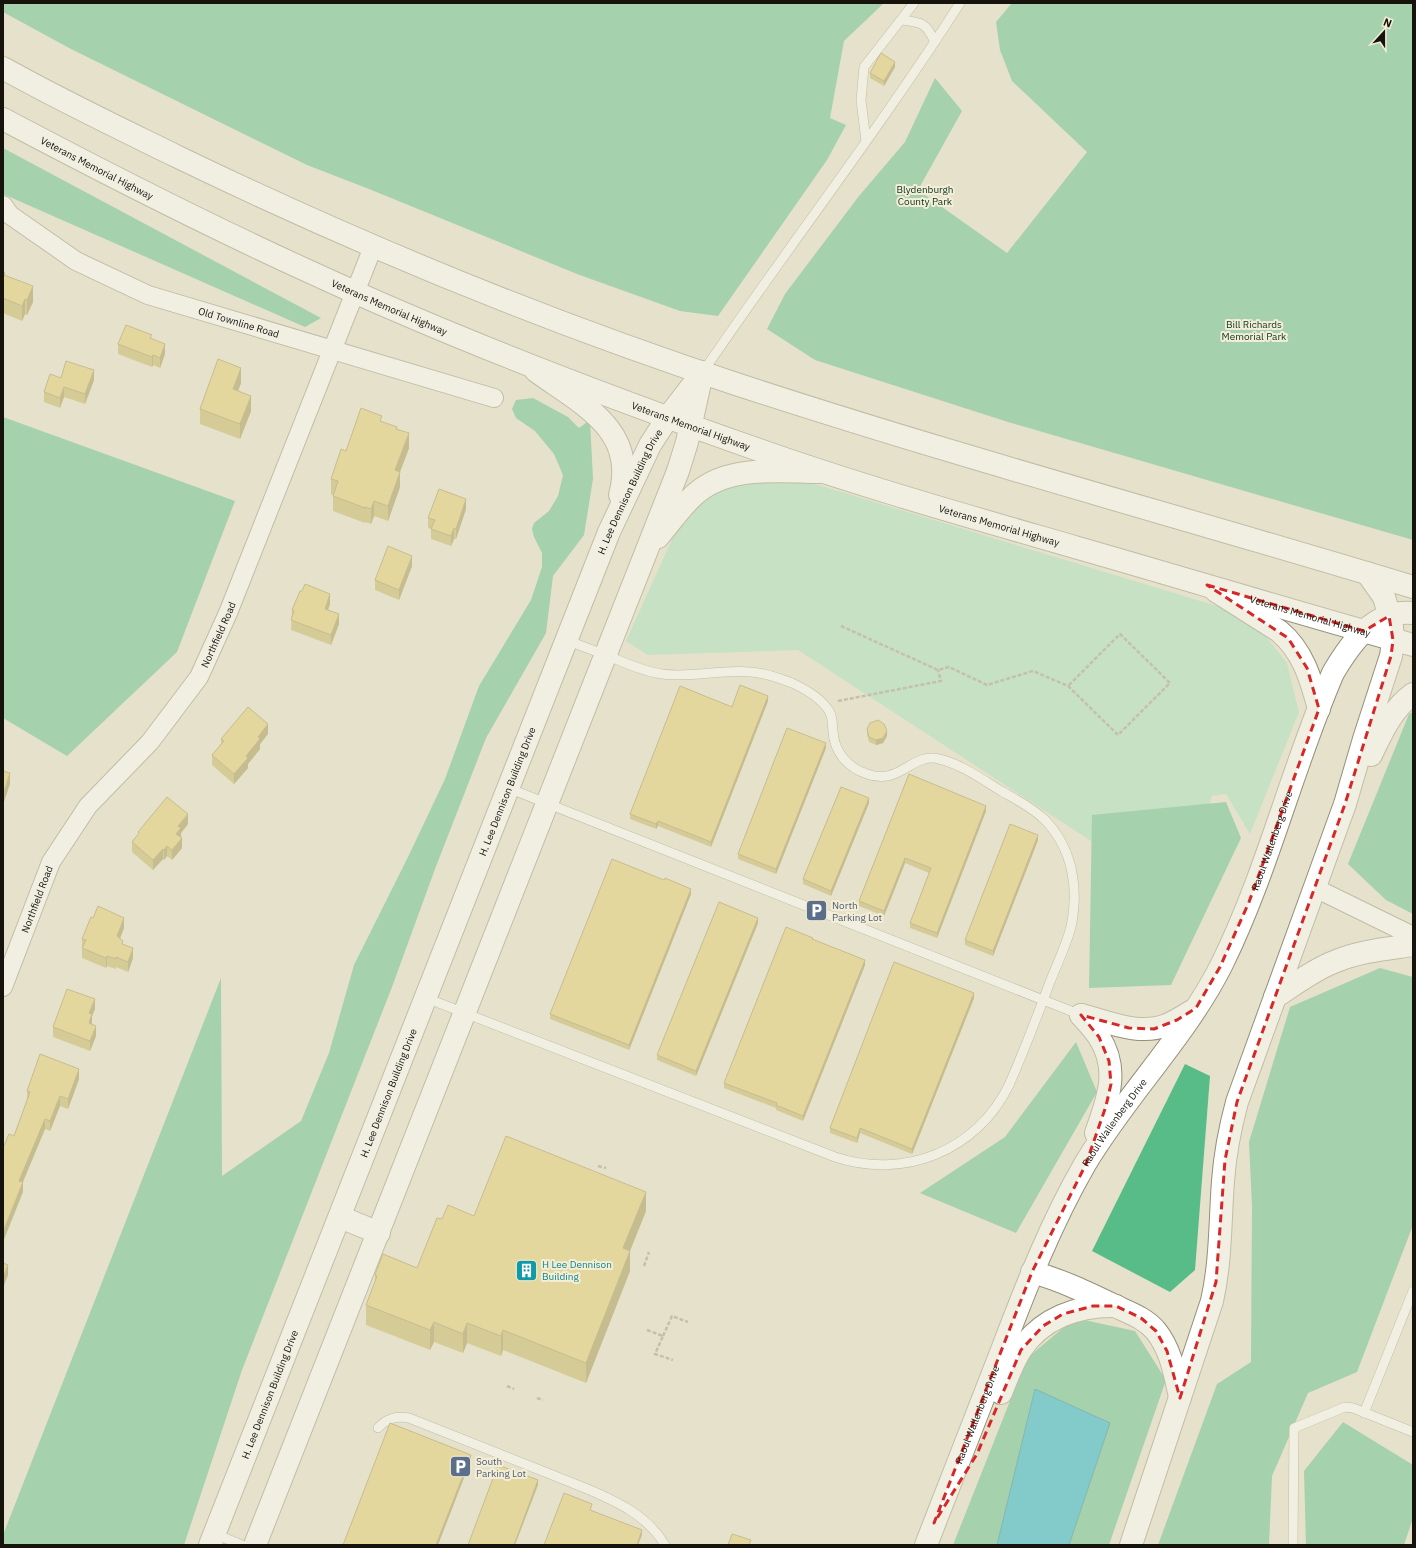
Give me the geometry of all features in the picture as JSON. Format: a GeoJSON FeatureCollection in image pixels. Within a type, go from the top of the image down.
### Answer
{"type":"FeatureCollection","features":[{"type":"Feature","properties":{"kind":"main road"},"geometry":{"type":"LineString","coordinates":[[3,68],[194,165],[264,198],[373,247],[578,328],[702,372],[855,422],[1413,587]]}},
{"type":"Feature","properties":{"kind":"main road","name":"Veterans Memorial Highway"},"geometry":{"type":"LineString","coordinates":[[5,124],[92,165],[265,252],[355,292],[523,362],[691,426],[826,472],[960,514],[1403,642]]}},
{"type":"Feature","properties":{"kind":"main road"},"geometry":{"type":"LineString","coordinates":[[523,362],[601,418],[614,434],[624,464],[624,480],[609,532]]}},
{"type":"Feature","properties":{"kind":"main road"},"geometry":{"type":"LineString","coordinates":[[255,1545],[379,1233],[682,459],[691,426],[702,372]]}},
{"type":"Feature","properties":{"kind":"main road","name":"H. Lee Dennison Building Drive"},"geometry":{"type":"LineString","coordinates":[[212,1540],[609,532],[650,445],[668,417],[702,372]]}},
{"type":"Feature","properties":{"kind":"main road"},"geometry":{"type":"LineString","coordinates":[[648,548],[690,499],[707,485],[717,480],[749,472],[826,472]]}},
{"type":"Feature","properties":{"kind":"main road"},"geometry":{"type":"LineString","coordinates":[[1131,1545],[1205,1325],[1216,1282],[1225,1160],[1237,1102],[1345,804],[1364,739],[1387,670],[1403,642],[1392,627],[1384,597],[1367,573]]}},
{"type":"Feature","properties":{"kind":"main road"},"geometry":{"type":"LineString","coordinates":[[1207,585],[1288,638],[1295,646],[1307,668],[1319,709]]}},
{"type":"Feature","properties":{"kind":"main road"},"geometry":{"type":"LineString","coordinates":[[1389,616],[1413,613]]}},
{"type":"Feature","properties":{"kind":"main road","name":"Raoul Wallenberg Drive"},"geometry":{"type":"LineString","coordinates":[[926,1545],[1032,1272],[1070,1193],[1086,1164],[1121,1112],[1196,1008],[1220,967],[1249,902],[1333,673],[1349,647],[1364,631],[1389,616]]}},
{"type":"Feature","properties":{"kind":"main road"},"geometry":{"type":"LineString","coordinates":[[1345,804],[1382,730],[1399,706],[1413,694]]}},
{"type":"Feature","properties":{"kind":"main road"},"geometry":{"type":"LineString","coordinates":[[1275,997],[1332,962],[1374,950],[1413,945]]}},
{"type":"Feature","properties":{"kind":"main road"},"geometry":{"type":"LineString","coordinates":[[1081,1015],[1129,1028],[1154,1029],[1177,1020],[1196,1008]]}},
{"type":"Feature","properties":{"kind":"main road"},"geometry":{"type":"LineString","coordinates":[[1081,1015],[1099,1037],[1109,1061],[1111,1072],[1111,1084],[1106,1106],[1086,1164]]}},
{"type":"Feature","properties":{"kind":"main road"},"geometry":{"type":"LineString","coordinates":[[340,1217],[379,1233]]}},
{"type":"Feature","properties":{"kind":"main road"},"geometry":{"type":"LineString","coordinates":[[1032,1272],[1094,1296],[1134,1314],[1148,1324],[1156,1331],[1162,1340],[1172,1363],[1180,1398]]}},
{"type":"Feature","properties":{"kind":"main road"},"geometry":{"type":"LineString","coordinates":[[934,1523],[977,1454],[1009,1372],[1020,1350],[1028,1340],[1043,1326],[1063,1314],[1093,1306],[1116,1306]]}},
{"type":"Feature","properties":{"kind":"street","name":"Old Townline Road"},"geometry":{"type":"LineString","coordinates":[[3,205],[10,215],[76,261],[148,296],[494,398]]}},
{"type":"Feature","properties":{"kind":"street","name":"Northfield Road"},"geometry":{"type":"LineString","coordinates":[[3,987],[51,862],[88,806],[150,742],[199,676],[228,613],[373,247]]}},
{"type":"Feature","properties":{"kind":"street"},"geometry":{"type":"LineString","coordinates":[[1315,888],[1413,936]]}},
{"type":"Feature","properties":{"kind":"lane"},"geometry":{"type":"LineString","coordinates":[[866,141],[861,100],[864,67],[914,3]]}},
{"type":"Feature","properties":{"kind":"lane"},"geometry":{"type":"LineString","coordinates":[[702,372],[919,68],[960,3]]}},
{"type":"Feature","properties":{"kind":"lane"},"geometry":{"type":"LineString","coordinates":[[901,20],[916,22],[929,29],[935,42]]}},
{"type":"Feature","properties":{"kind":"lane"},"geometry":{"type":"LineString","coordinates":[[426,998],[835,1157],[854,1163],[877,1165],[925,1159],[939,1154],[964,1138],[986,1120],[1003,1098],[1044,1000],[1068,935],[1074,906],[1073,871],[1068,856],[1054,831],[1044,820],[1024,804],[958,767],[939,759],[931,758],[915,762],[895,775],[879,777],[862,773],[847,764],[841,756],[833,739],[833,720],[824,704],[791,683],[763,673],[743,671],[683,675],[659,674],[638,668],[566,640]]}},
{"type":"Feature","properties":{"kind":"lane"},"geometry":{"type":"LineString","coordinates":[[508,788],[1081,1015]]}},
{"type":"Feature","properties":{"kind":"lane"},"geometry":{"type":"LineString","coordinates":[[1364,1413],[1413,1291]]}},
{"type":"Feature","properties":{"kind":"lane"},"geometry":{"type":"LineString","coordinates":[[1293,1545],[1294,1428],[1345,1407],[1353,1408],[1413,1432]]}},
{"type":"Feature","properties":{"kind":"lane"},"geometry":{"type":"LineString","coordinates":[[378,1428],[387,1420],[394,1417],[409,1418],[579,1486],[613,1500],[633,1512],[651,1526],[665,1545]]}},
{"type":"Feature","properties":{"kind":"lane"},"geometry":{"type":"LineString","coordinates":[[212,1540],[242,1545]]}},
{"type":"Feature","properties":{"kind":"path"},"geometry":{"type":"LineString","coordinates":[[841,626],[938,670],[949,667],[987,685],[1033,671],[1068,686],[1118,735],[1170,683],[1120,634],[1068,686]]}},
{"type":"Feature","properties":{"kind":"path"},"geometry":{"type":"LineString","coordinates":[[824,704],[941,681],[938,670]]}},
{"type":"Feature","properties":{"kind":"path"},"geometry":{"type":"LineString","coordinates":[[598,1166],[606,1168]]}},
{"type":"Feature","properties":{"kind":"path"},"geometry":{"type":"LineString","coordinates":[[644,1266],[649,1252]]}},
{"type":"Feature","properties":{"kind":"path"},"geometry":{"type":"LineString","coordinates":[[673,1360],[655,1354],[672,1316],[688,1322]]}},
{"type":"Feature","properties":{"kind":"path"},"geometry":{"type":"LineString","coordinates":[[647,1330],[663,1336]]}},
{"type":"Feature","properties":{"kind":"path"},"geometry":{"type":"LineString","coordinates":[[508,1386],[514,1389]]}},
{"type":"Feature","properties":{"kind":"path"},"geometry":{"type":"LineString","coordinates":[[537,1398],[543,1400]]}},
{"type":"Feature","properties":{"kind":"highlighted area"},"geometry":{"type":"Polygon","coordinates":[[[1207,585],[1364,631],[1389,616],[1393,640],[1391,656],[1345,804],[1237,1102],[1225,1160],[1216,1282],[1180,1398],[1167,1351],[1156,1331],[1141,1318],[1116,1306],[1093,1306],[1063,1314],[1043,1326],[1021,1350],[977,1454],[934,1523],[1032,1272],[1086,1164],[1106,1106],[1111,1084],[1109,1061],[1099,1037],[1081,1015],[1129,1028],[1154,1029],[1177,1020],[1196,1008],[1220,967],[1249,902],[1319,709],[1307,668],[1288,638],[1207,585]]]}},
{"type":"Feature","properties":{"kind":"green space"},"geometry":{"type":"Polygon","coordinates":[[[3,3],[884,3],[844,41],[830,118],[846,125],[827,160],[718,316],[680,311],[577,274],[307,165],[71,49],[3,12],[3,3]]]}},
{"type":"Feature","properties":{"kind":"green space","name":"Bill Richards Memorial Park"},"geometry":{"type":"Polygon","coordinates":[[[1012,3],[1413,3],[1413,540],[1008,422],[815,360],[767,329],[785,294],[859,196],[905,142],[935,78],[962,111],[918,190],[1007,253],[1087,152],[1012,81],[1000,50],[996,22],[1012,3]]]}},
{"type":"Feature","properties":{"kind":"green space"},"geometry":{"type":"Polygon","coordinates":[[[3,148],[321,318],[305,327],[3,194],[3,148]]]}},
{"type":"Feature","properties":{"kind":"green space"},"geometry":{"type":"Polygon","coordinates":[[[533,398],[568,417],[579,428],[590,420],[593,479],[584,535],[553,576],[546,633],[486,738],[435,869],[392,987],[242,1370],[184,1545],[3,1545],[3,1535],[221,978],[222,1176],[301,1121],[329,1053],[354,965],[445,779],[479,686],[531,600],[542,567],[542,553],[534,537],[532,529],[534,523],[549,511],[558,496],[563,475],[554,454],[535,431],[516,418],[512,409],[516,400],[533,398]]]}},
{"type":"Feature","properties":{"kind":"green space"},"geometry":{"type":"Polygon","coordinates":[[[3,417],[235,501],[177,652],[67,756],[3,718],[3,417]]]}},
{"type":"Feature","properties":{"kind":"green space"},"geometry":{"type":"Polygon","coordinates":[[[742,477],[792,477],[1250,616],[1287,663],[1299,712],[1250,834],[1226,794],[1212,796],[1162,968],[1091,841],[798,650],[648,655],[626,641],[673,537],[703,494],[742,477]]]}},
{"type":"Feature","properties":{"kind":"green space"},"geometry":{"type":"Polygon","coordinates":[[[1413,712],[1413,914],[1386,900],[1348,864],[1409,714],[1413,712]]]}},
{"type":"Feature","properties":{"kind":"green space"},"geometry":{"type":"Polygon","coordinates":[[[1226,802],[1241,838],[1171,985],[1089,988],[1092,815],[1226,802]]]}},
{"type":"Feature","properties":{"kind":"green space"},"geometry":{"type":"Polygon","coordinates":[[[1380,968],[1413,977],[1413,1225],[1357,1372],[1308,1393],[1272,1476],[1269,1545],[1158,1545],[1217,1384],[1251,1362],[1252,1206],[1249,1142],[1290,1007],[1380,968]]]}},
{"type":"Feature","properties":{"kind":"green space"},"geometry":{"type":"Polygon","coordinates":[[[1076,1042],[1097,1092],[1016,1233],[920,1193],[1005,1137],[1076,1042]]]}},
{"type":"Feature","properties":{"kind":"green space"},"geometry":{"type":"Polygon","coordinates":[[[1185,1064],[1210,1076],[1195,1270],[1170,1292],[1092,1251],[1185,1064]]]}},
{"type":"Feature","properties":{"kind":"green space"},"geometry":{"type":"Polygon","coordinates":[[[1075,1318],[1135,1331],[1166,1380],[1109,1545],[1069,1545],[1110,1423],[1035,1390],[997,1545],[953,1545],[1027,1358],[1075,1318]]]}},
{"type":"Feature","properties":{"kind":"green space"},"geometry":{"type":"Polygon","coordinates":[[[1343,1422],[1413,1465],[1413,1518],[1404,1545],[1306,1545],[1304,1471],[1343,1422]]]}},
{"type":"Feature","properties":{"kind":"water"},"geometry":{"type":"Polygon","coordinates":[[[1035,1389],[1110,1423],[1069,1545],[997,1545],[1035,1389]]]}},
{"type":"Feature","properties":{"kind":"building"},"geometry":{"type":"Polygon","coordinates":[[[881,53],[895,62],[884,81],[870,73],[881,53]]]}},
{"type":"Feature","properties":{"kind":"building"},"geometry":{"type":"Polygon","coordinates":[[[3,272],[5,273],[4,275],[33,286],[27,300],[25,299],[22,306],[3,298],[3,272]]]}},
{"type":"Feature","properties":{"kind":"building"},"geometry":{"type":"Polygon","coordinates":[[[126,325],[152,335],[150,338],[165,344],[160,358],[153,355],[152,357],[118,344],[126,325]]]}},
{"type":"Feature","properties":{"kind":"building"},"geometry":{"type":"Polygon","coordinates":[[[218,359],[241,368],[233,389],[251,396],[240,424],[200,409],[218,359]]]}},
{"type":"Feature","properties":{"kind":"building"},"geometry":{"type":"Polygon","coordinates":[[[66,361],[94,370],[85,394],[64,387],[60,398],[44,392],[50,374],[61,378],[66,361]]]}},
{"type":"Feature","properties":{"kind":"building"},"geometry":{"type":"Polygon","coordinates":[[[361,408],[382,416],[380,421],[397,427],[396,429],[409,433],[395,470],[400,472],[388,506],[374,501],[371,509],[365,508],[333,496],[338,481],[331,479],[341,449],[346,451],[361,408]]]}},
{"type":"Feature","properties":{"kind":"building"},"geometry":{"type":"Polygon","coordinates":[[[439,489],[466,499],[456,529],[454,528],[451,536],[431,529],[435,520],[428,518],[439,489]]]}},
{"type":"Feature","properties":{"kind":"building"},"geometry":{"type":"Polygon","coordinates":[[[388,546],[412,556],[399,590],[375,580],[388,546]]]}},
{"type":"Feature","properties":{"kind":"building"},"geometry":{"type":"Polygon","coordinates":[[[305,584],[330,594],[325,609],[339,614],[331,635],[291,620],[294,611],[292,610],[300,591],[302,591],[305,584]]]}},
{"type":"Feature","properties":{"kind":"building"},"geometry":{"type":"Polygon","coordinates":[[[740,685],[768,696],[711,842],[658,821],[656,824],[630,814],[680,686],[732,707],[740,685]]]}},
{"type":"Feature","properties":{"kind":"building"},"geometry":{"type":"Polygon","coordinates":[[[248,707],[268,724],[258,737],[260,739],[246,756],[248,758],[234,774],[212,755],[224,741],[221,739],[248,707]]]}},
{"type":"Feature","properties":{"kind":"building"},"geometry":{"type":"Polygon","coordinates":[[[878,720],[884,724],[887,731],[883,738],[876,740],[869,737],[867,729],[870,723],[878,720]]]}},
{"type":"Feature","properties":{"kind":"building"},"geometry":{"type":"Polygon","coordinates":[[[787,728],[826,743],[776,869],[738,854],[787,728]]]}},
{"type":"Feature","properties":{"kind":"building"},"geometry":{"type":"Polygon","coordinates":[[[3,771],[10,773],[3,795],[3,771]]]}},
{"type":"Feature","properties":{"kind":"building"},"geometry":{"type":"Polygon","coordinates":[[[909,774],[986,806],[937,933],[910,923],[931,868],[905,858],[884,911],[859,901],[909,774]]]}},
{"type":"Feature","properties":{"kind":"building"},"geometry":{"type":"Polygon","coordinates":[[[841,787],[869,798],[831,891],[803,879],[841,787]]]}},
{"type":"Feature","properties":{"kind":"building"},"geometry":{"type":"Polygon","coordinates":[[[167,797],[188,814],[178,826],[181,828],[176,834],[182,838],[172,850],[167,846],[153,860],[132,842],[139,833],[138,832],[167,797]]]}},
{"type":"Feature","properties":{"kind":"building"},"geometry":{"type":"Polygon","coordinates":[[[1010,824],[1038,835],[993,951],[965,940],[1010,824]]]}},
{"type":"Feature","properties":{"kind":"building"},"geometry":{"type":"Polygon","coordinates":[[[612,859],[691,889],[629,1045],[550,1014],[612,859]]]}},
{"type":"Feature","properties":{"kind":"building"},"geometry":{"type":"Polygon","coordinates":[[[719,902],[758,918],[696,1071],[657,1055],[719,902]]]}},
{"type":"Feature","properties":{"kind":"building"},"geometry":{"type":"Polygon","coordinates":[[[98,906],[124,918],[117,936],[123,941],[122,944],[133,948],[128,962],[116,957],[116,959],[107,956],[106,958],[82,948],[86,940],[82,939],[91,917],[93,918],[98,906]]]}},
{"type":"Feature","properties":{"kind":"building"},"geometry":{"type":"Polygon","coordinates":[[[786,927],[865,960],[803,1116],[776,1105],[777,1103],[724,1083],[786,927]]]}},
{"type":"Feature","properties":{"kind":"building"},"geometry":{"type":"Polygon","coordinates":[[[894,962],[974,993],[912,1149],[860,1128],[857,1138],[830,1128],[894,962]]]}},
{"type":"Feature","properties":{"kind":"building"},"geometry":{"type":"Polygon","coordinates":[[[67,989],[95,999],[89,1013],[92,1014],[89,1023],[96,1026],[90,1041],[53,1027],[67,989]]]}},
{"type":"Feature","properties":{"kind":"building"},"geometry":{"type":"Polygon","coordinates":[[[40,1054],[79,1069],[68,1099],[60,1096],[50,1121],[45,1119],[19,1181],[23,1182],[3,1232],[3,1148],[9,1134],[14,1136],[30,1092],[27,1091],[40,1054]]]}},
{"type":"Feature","properties":{"kind":"building","name":"H Lee Dennison Building"},"geometry":{"type":"Polygon","coordinates":[[[506,1136],[646,1192],[623,1248],[630,1251],[586,1363],[503,1330],[501,1336],[467,1323],[463,1334],[434,1322],[430,1330],[366,1305],[377,1276],[375,1275],[383,1254],[417,1268],[437,1218],[442,1219],[448,1205],[474,1216],[506,1136]]]}},
{"type":"Feature","properties":{"kind":"building"},"geometry":{"type":"Polygon","coordinates":[[[3,1263],[8,1265],[3,1278],[3,1263]]]}},
{"type":"Feature","properties":{"kind":"building"},"geometry":{"type":"Polygon","coordinates":[[[390,1423],[471,1455],[436,1545],[343,1545],[390,1423]]]}},
{"type":"Feature","properties":{"kind":"building"},"geometry":{"type":"Polygon","coordinates":[[[498,1465],[538,1480],[514,1545],[468,1545],[498,1465]]]}},
{"type":"Feature","properties":{"kind":"building"},"geometry":{"type":"Polygon","coordinates":[[[564,1493],[592,1504],[590,1510],[642,1530],[637,1545],[544,1545],[564,1493]]]}},
{"type":"Feature","properties":{"kind":"building"},"geometry":{"type":"Polygon","coordinates":[[[732,1534],[751,1540],[749,1545],[728,1545],[732,1534]]]}},
{"type":"Feature","properties":{"kind":"place","name":"North Parking Lot"},"geometry":{"type":"Point","coordinates":[817,911]}},
{"type":"Feature","properties":{"kind":"place","name":"H Lee Dennison Building"},"geometry":{"type":"Point","coordinates":[526,1270]}},
{"type":"Feature","properties":{"kind":"place","name":"South Parking Lot"},"geometry":{"type":"Point","coordinates":[460,1467]}},
{"type":"Feature","properties":{"kind":"park label","name":"Blydenburgh County Park"},"geometry":{"type":"Point","coordinates":[925,194]}}]}
